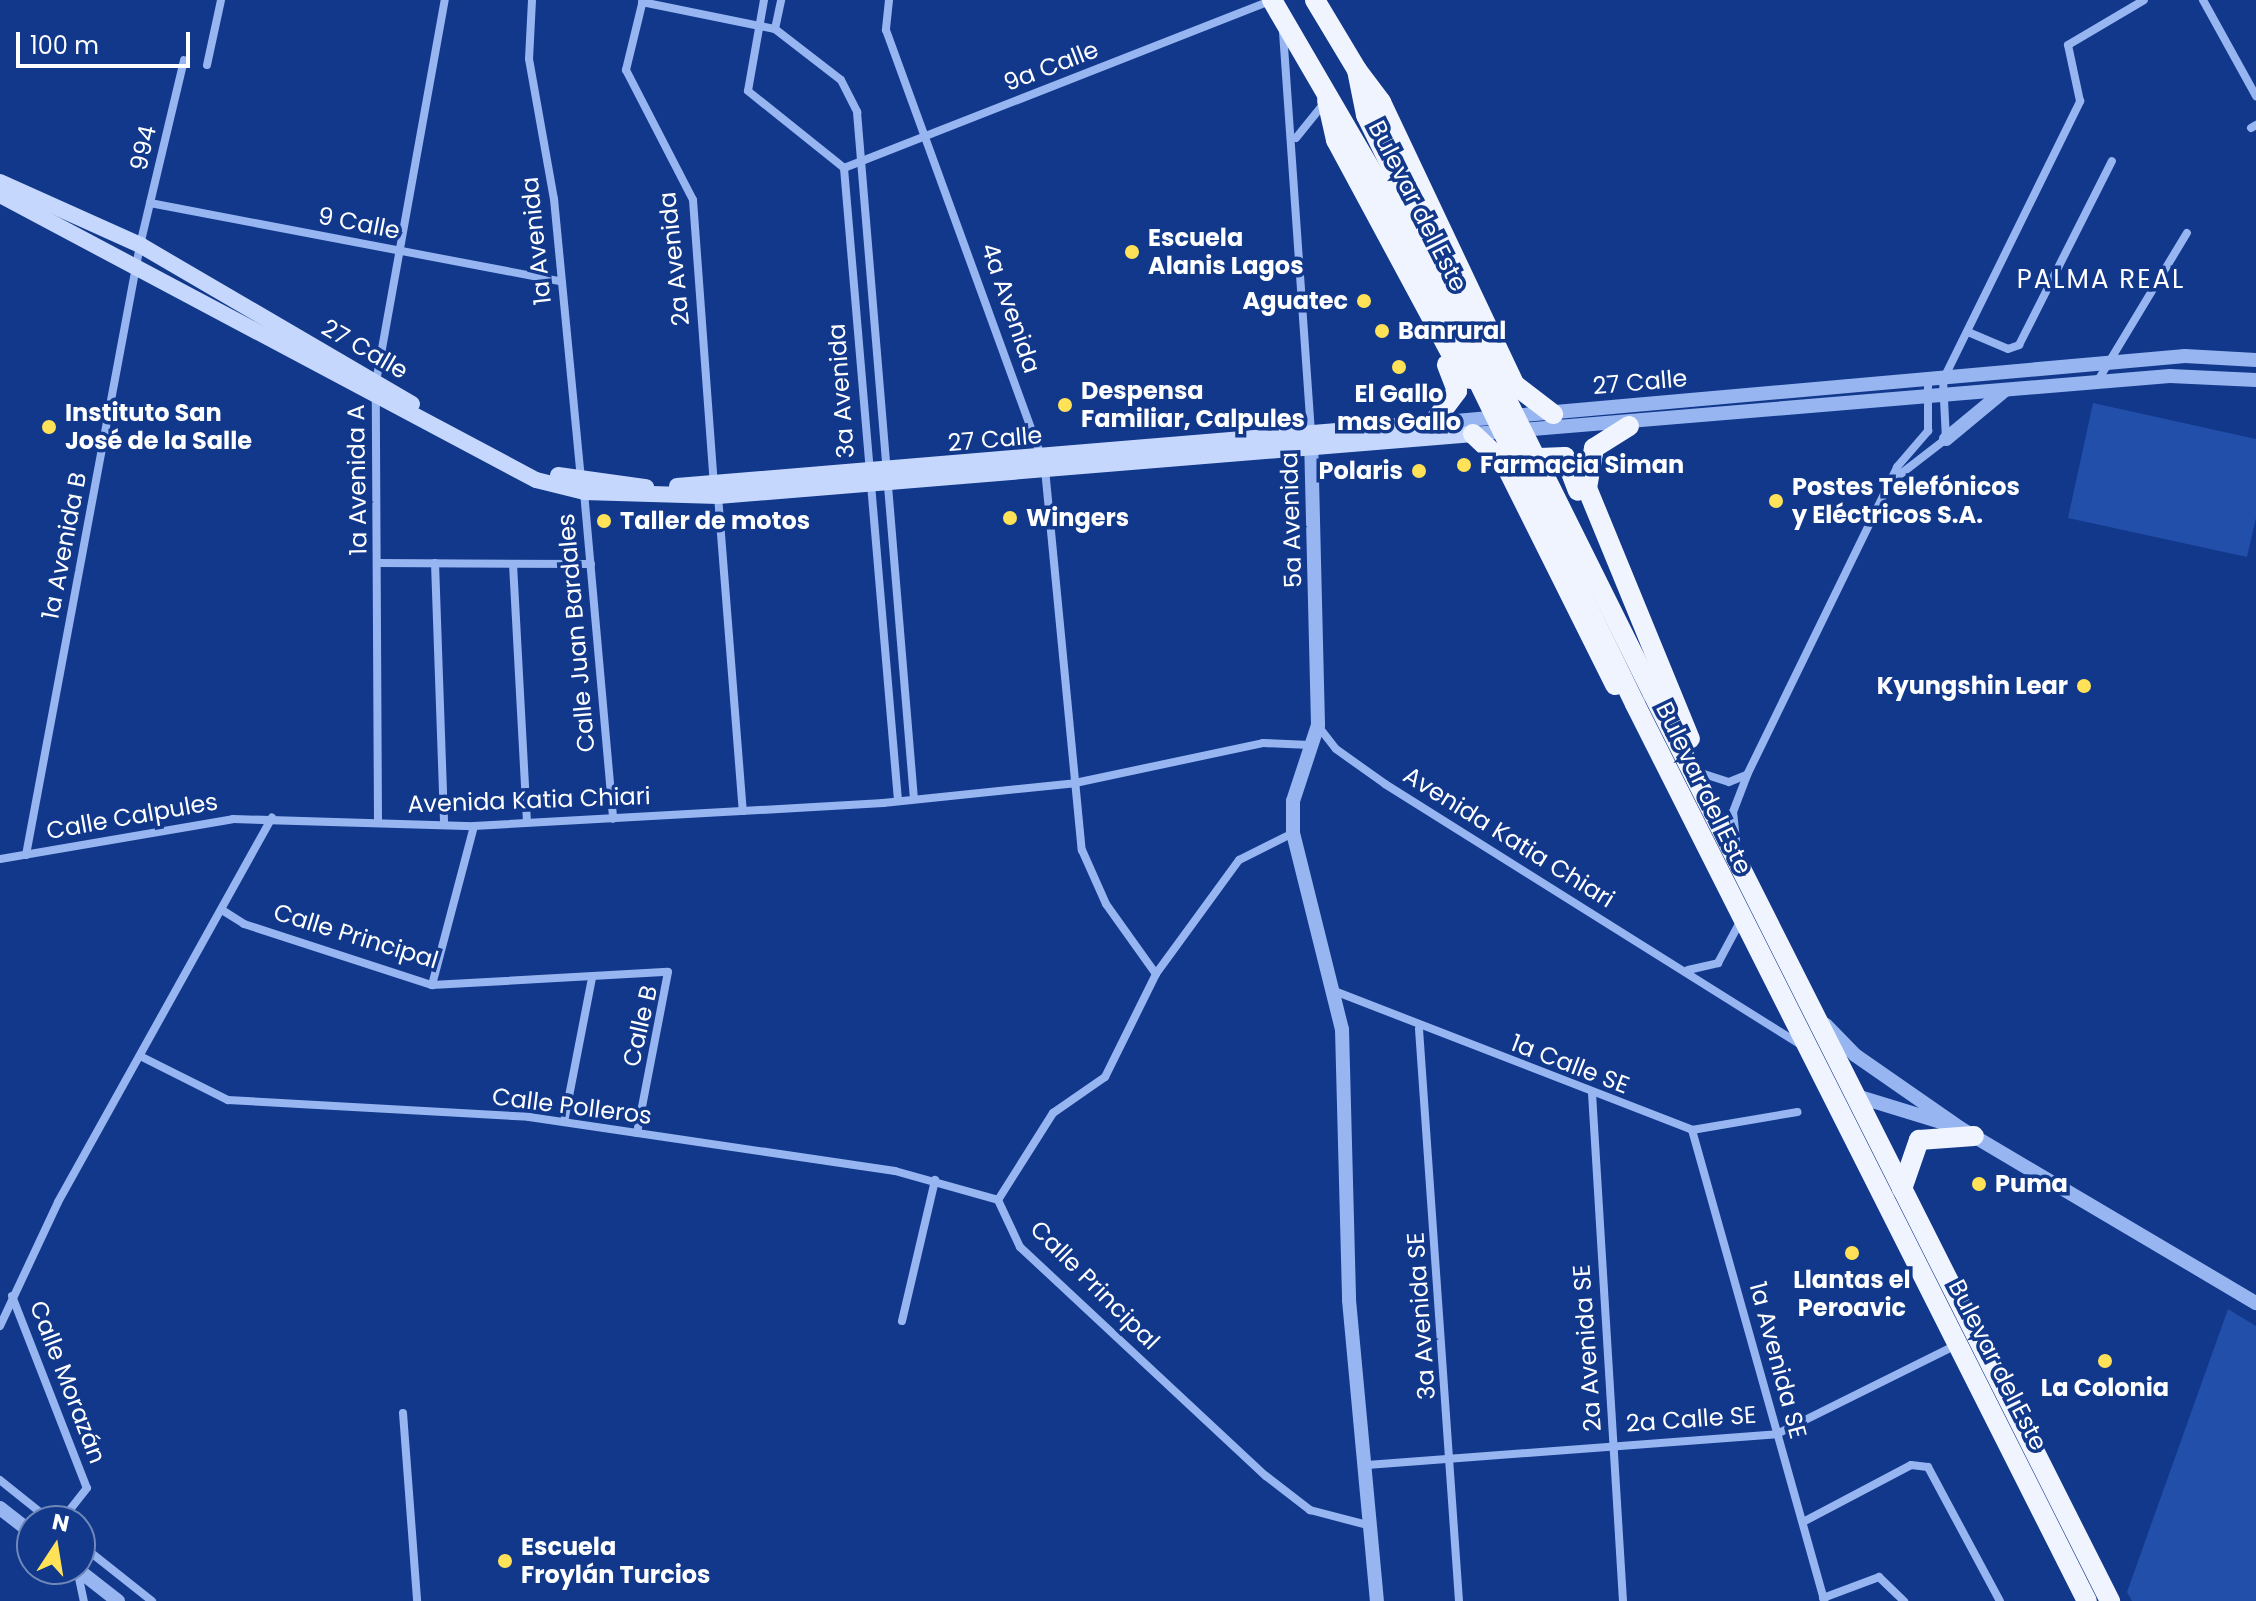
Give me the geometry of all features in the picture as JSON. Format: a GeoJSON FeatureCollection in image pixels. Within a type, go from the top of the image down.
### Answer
{"type":"FeatureCollection","features":[{"type":"Feature","properties":{"kind":"highway","name":"Bulevar del Este"},"geometry":{"type":"LineString","coordinates":[[1272,0],[1283,27],[1327,100],[1406,215],[1815,1012],[2110,1601]]}},
{"type":"Feature","properties":{"kind":"highway","name":"Bulevar del Este"},"geometry":{"type":"LineString","coordinates":[[1315,0],[1357,70],[1366,115],[1406,215],[1740,922],[1959,1344],[2087,1601]]}},
{"type":"Feature","properties":{"kind":"highway"},"geometry":{"type":"LineString","coordinates":[[1357,70],[1381,102],[1500,357],[1522,392],[1553,414]]}},
{"type":"Feature","properties":{"kind":"highway"},"geometry":{"type":"LineString","coordinates":[[1327,100],[1336,140],[1469,382],[1491,381],[1500,357]]}},
{"type":"Feature","properties":{"kind":"highway"},"geometry":{"type":"LineString","coordinates":[[1430,316],[1457,391],[1433,423]]}},
{"type":"Feature","properties":{"kind":"highway"},"geometry":{"type":"LineString","coordinates":[[1629,426],[1599,442],[1585,480],[1704,774],[1736,840],[1743,872]]}},
{"type":"Feature","properties":{"kind":"highway"},"geometry":{"type":"LineString","coordinates":[[1473,434],[1498,452],[1711,861]]}},
{"type":"Feature","properties":{"kind":"highway"},"geometry":{"type":"LineString","coordinates":[[1525,507],[1529,466],[1550,455],[1569,460],[1580,497],[1631,598]]}},
{"type":"Feature","properties":{"kind":"highway"},"geometry":{"type":"LineString","coordinates":[[1902,1189],[1919,1140],[1967,1132]]}},
{"type":"Feature","properties":{"kind":"highway"},"geometry":{"type":"LineString","coordinates":[[1884,1200],[1951,1312],[1963,1312]]}},
{"type":"Feature","properties":{"kind":"main road","name":"27 Calle"},"geometry":{"type":"LineString","coordinates":[[0,182],[140,245],[376,389]]}},
{"type":"Feature","properties":{"kind":"main road","name":"27 Calle"},"geometry":{"type":"LineString","coordinates":[[0,195],[540,471],[583,485],[716,490],[1473,434]]}},
{"type":"Feature","properties":{"kind":"main road","name":"27 Calle"},"geometry":{"type":"LineString","coordinates":[[1311,446],[1433,423]]}},
{"type":"Feature","properties":{"kind":"street"},"geometry":{"type":"LineString","coordinates":[[207,65],[221,0]]}},
{"type":"Feature","properties":{"kind":"street","name":"1a Avenida A"},"geometry":{"type":"LineString","coordinates":[[378,823],[376,389],[445,0]]}},
{"type":"Feature","properties":{"kind":"street","name":"1a Avenida"},"geometry":{"type":"LineString","coordinates":[[532,0],[529,59],[554,199],[583,485]]}},
{"type":"Feature","properties":{"kind":"street"},"geometry":{"type":"LineString","coordinates":[[764,0],[747,73],[753,101],[844,168]]}},
{"type":"Feature","properties":{"kind":"street"},"geometry":{"type":"LineString","coordinates":[[775,29],[781,0]]}},
{"type":"Feature","properties":{"kind":"street","name":"4a Avenida"},"geometry":{"type":"LineString","coordinates":[[889,0],[886,30],[928,135],[1044,466],[1075,783],[1092,878],[1156,974]]}},
{"type":"Feature","properties":{"kind":"street","name":"9a Calle"},"geometry":{"type":"LineString","coordinates":[[844,168],[1272,0]]}},
{"type":"Feature","properties":{"kind":"street"},"geometry":{"type":"LineString","coordinates":[[1946,439],[1943,380],[2080,101],[2068,45],[2144,0]]}},
{"type":"Feature","properties":{"kind":"street"},"geometry":{"type":"LineString","coordinates":[[2203,0],[2256,96]]}},
{"type":"Feature","properties":{"kind":"street","name":"3a Avenida"},"geometry":{"type":"LineString","coordinates":[[642,1],[775,29],[841,80],[857,112],[898,801]]}},
{"type":"Feature","properties":{"kind":"street","name":"2a Avenida"},"geometry":{"type":"LineString","coordinates":[[642,1],[626,70],[693,200],[743,811]]}},
{"type":"Feature","properties":{"kind":"street","name":"5a Avenida"},"geometry":{"type":"LineString","coordinates":[[1283,27],[1296,139],[1311,446],[1318,725]]}},
{"type":"Feature","properties":{"kind":"street","name":"994"},"geometry":{"type":"LineString","coordinates":[[140,245],[184,60]]}},
{"type":"Feature","properties":{"kind":"street"},"geometry":{"type":"LineString","coordinates":[[1296,139],[1327,100]]}},
{"type":"Feature","properties":{"kind":"street"},"geometry":{"type":"LineString","coordinates":[[1968,332],[2008,349],[2019,345],[2112,161]]}},
{"type":"Feature","properties":{"kind":"street","name":"3a Avenida"},"geometry":{"type":"LineString","coordinates":[[844,168],[914,799]]}},
{"type":"Feature","properties":{"kind":"street","name":"9 Calle"},"geometry":{"type":"LineString","coordinates":[[150,203],[560,281]]}},
{"type":"Feature","properties":{"kind":"street"},"geometry":{"type":"LineString","coordinates":[[2097,382],[2187,233]]}},
{"type":"Feature","properties":{"kind":"street","name":"1a Avenida B"},"geometry":{"type":"LineString","coordinates":[[26,855],[140,245]]}},
{"type":"Feature","properties":{"kind":"street"},"geometry":{"type":"LineString","coordinates":[[2237,378],[2252,359]]}},
{"type":"Feature","properties":{"kind":"street","name":"27 Calle"},"geometry":{"type":"LineString","coordinates":[[1433,423],[2108,364],[2252,359]]}},
{"type":"Feature","properties":{"kind":"street","name":"27 Calle"},"geometry":{"type":"LineString","coordinates":[[1473,434],[1629,426],[2097,382],[2256,380]]}},
{"type":"Feature","properties":{"kind":"street"},"geometry":{"type":"LineString","coordinates":[[1736,840],[1733,812],[1747,775],[1889,483],[1928,431],[1928,382]]}},
{"type":"Feature","properties":{"kind":"street"},"geometry":{"type":"LineString","coordinates":[[1889,483],[2005,390]]}},
{"type":"Feature","properties":{"kind":"street","name":"Calle Juan Bardales"},"geometry":{"type":"LineString","coordinates":[[583,485],[613,819]]}},
{"type":"Feature","properties":{"kind":"street"},"geometry":{"type":"LineString","coordinates":[[377,563],[591,564]]}},
{"type":"Feature","properties":{"kind":"street"},"geometry":{"type":"LineString","coordinates":[[435,563],[444,825]]}},
{"type":"Feature","properties":{"kind":"street"},"geometry":{"type":"LineString","coordinates":[[513,564],[527,823]]}},
{"type":"Feature","properties":{"kind":"street"},"geometry":{"type":"LineString","coordinates":[[1318,725],[1293,801],[1293,833],[1337,992],[1349,1300],[1367,1465],[1377,1601]]}},
{"type":"Feature","properties":{"kind":"street","name":"Avenida Katia Chiari"},"geometry":{"type":"LineString","coordinates":[[1318,725],[1336,749],[1385,784],[1688,970],[1807,1049]]}},
{"type":"Feature","properties":{"kind":"street","name":"Avenida Katia Chiari"},"geometry":{"type":"LineString","coordinates":[[272,817],[474,826],[898,801],[1075,783],[1263,743],[1310,745]]}},
{"type":"Feature","properties":{"kind":"street"},"geometry":{"type":"LineString","coordinates":[[1704,774],[1729,782],[1747,775]]}},
{"type":"Feature","properties":{"kind":"street"},"geometry":{"type":"LineString","coordinates":[[0,1326],[12,1295],[144,1058],[272,817]]}},
{"type":"Feature","properties":{"kind":"street","name":"Calle Calpules"},"geometry":{"type":"LineString","coordinates":[[0,859],[272,817]]}},
{"type":"Feature","properties":{"kind":"street"},"geometry":{"type":"LineString","coordinates":[[432,985],[474,826]]}},
{"type":"Feature","properties":{"kind":"street"},"geometry":{"type":"LineString","coordinates":[[998,1200],[1053,1113],[1105,1077],[1156,974],[1249,849],[1293,833]]}},
{"type":"Feature","properties":{"kind":"street","name":"Calle Principal"},"geometry":{"type":"LineString","coordinates":[[222,910],[244,924],[432,985],[592,978],[662,970],[671,975]]}},
{"type":"Feature","properties":{"kind":"street"},"geometry":{"type":"LineString","coordinates":[[1688,970],[1718,963],[1740,922]]}},
{"type":"Feature","properties":{"kind":"street","name":"Calle B"},"geometry":{"type":"LineString","coordinates":[[637,1133],[671,975]]}},
{"type":"Feature","properties":{"kind":"street"},"geometry":{"type":"LineString","coordinates":[[564,1122],[592,978]]}},
{"type":"Feature","properties":{"kind":"street","name":"1a Calle SE"},"geometry":{"type":"LineString","coordinates":[[1337,992],[1419,1029],[1692,1130]]}},
{"type":"Feature","properties":{"kind":"street"},"geometry":{"type":"LineString","coordinates":[[1815,1012],[1855,1055],[1967,1132],[2256,1303]]}},
{"type":"Feature","properties":{"kind":"street","name":"3a Avenida SE"},"geometry":{"type":"LineString","coordinates":[[1419,1029],[1459,1601]]}},
{"type":"Feature","properties":{"kind":"street","name":"Calle Polleros"},"geometry":{"type":"LineString","coordinates":[[144,1058],[228,1100],[564,1122],[935,1180],[998,1200]]}},
{"type":"Feature","properties":{"kind":"street"},"geometry":{"type":"LineString","coordinates":[[1825,1087],[1967,1132]]}},
{"type":"Feature","properties":{"kind":"street","name":"2a Avenida SE"},"geometry":{"type":"LineString","coordinates":[[1592,1093],[1623,1601]]}},
{"type":"Feature","properties":{"kind":"street"},"geometry":{"type":"LineString","coordinates":[[1692,1130],[1797,1112]]}},
{"type":"Feature","properties":{"kind":"street","name":"1a Avenida SE"},"geometry":{"type":"LineString","coordinates":[[1692,1130],[1824,1600]]}},
{"type":"Feature","properties":{"kind":"street"},"geometry":{"type":"LineString","coordinates":[[902,1321],[935,1180]]}},
{"type":"Feature","properties":{"kind":"street","name":"Calle Principal"},"geometry":{"type":"LineString","coordinates":[[998,1200],[1020,1247],[1266,1476],[1310,1510],[1371,1526]]}},
{"type":"Feature","properties":{"kind":"street","name":"Calle Morazán"},"geometry":{"type":"LineString","coordinates":[[12,1295],[87,1488],[74,1505]]}},
{"type":"Feature","properties":{"kind":"street","name":"2a Calle SE"},"geometry":{"type":"LineString","coordinates":[[1367,1465],[1777,1434],[1959,1344]]}},
{"type":"Feature","properties":{"kind":"street"},"geometry":{"type":"LineString","coordinates":[[403,1413],[417,1601]]}},
{"type":"Feature","properties":{"kind":"street"},"geometry":{"type":"LineString","coordinates":[[1803,1522],[1911,1465],[1928,1467],[2000,1601]]}},
{"type":"Feature","properties":{"kind":"street"},"geometry":{"type":"LineString","coordinates":[[0,1480],[31,1505]]}},
{"type":"Feature","properties":{"kind":"street"},"geometry":{"type":"LineString","coordinates":[[0,1508],[16,1520]]}},
{"type":"Feature","properties":{"kind":"street"},"geometry":{"type":"LineString","coordinates":[[96,1557],[152,1601]]}},
{"type":"Feature","properties":{"kind":"street"},"geometry":{"type":"LineString","coordinates":[[1824,1600],[1879,1577],[1904,1601]]}},
{"type":"Feature","properties":{"kind":"street"},"geometry":{"type":"LineString","coordinates":[[96,1584],[118,1601]]}},
{"type":"Feature","properties":{"kind":"shaded area"},"geometry":{"type":"Polygon","coordinates":[[[2093,403],[2256,439],[2256,518],[2247,557],[2068,518],[2093,403]]]}},
{"type":"Feature","properties":{"kind":"shaded area"},"geometry":{"type":"Polygon","coordinates":[[[2228,1309],[2256,1326],[2256,1601],[2132,1601],[2127,1592],[2228,1309]]]}},
{"type":"Feature","properties":{"kind":"place","name":"Escuela Alanis Lagos"},"geometry":{"type":"Point","coordinates":[1132,252]}},
{"type":"Feature","properties":{"kind":"place","name":"Aguatec"},"geometry":{"type":"Point","coordinates":[1364,301]}},
{"type":"Feature","properties":{"kind":"place","name":"Banrural"},"geometry":{"type":"Point","coordinates":[1382,331]}},
{"type":"Feature","properties":{"kind":"place","name":"El Gallo mas Gallo"},"geometry":{"type":"Point","coordinates":[1399,367]}},
{"type":"Feature","properties":{"kind":"place","name":"Despensa Familiar, Calpules"},"geometry":{"type":"Point","coordinates":[1065,405]}},
{"type":"Feature","properties":{"kind":"place","name":"Instituto San José de la Salle"},"geometry":{"type":"Point","coordinates":[49,427]}},
{"type":"Feature","properties":{"kind":"place","name":"Farmacia Siman"},"geometry":{"type":"Point","coordinates":[1464,465]}},
{"type":"Feature","properties":{"kind":"place","name":"Polaris"},"geometry":{"type":"Point","coordinates":[1419,471]}},
{"type":"Feature","properties":{"kind":"place","name":"Postes Telefónicos y Eléctricos S.A."},"geometry":{"type":"Point","coordinates":[1776,501]}},
{"type":"Feature","properties":{"kind":"place","name":"Wingers"},"geometry":{"type":"Point","coordinates":[1010,518]}},
{"type":"Feature","properties":{"kind":"place","name":"Taller de motos"},"geometry":{"type":"Point","coordinates":[604,521]}},
{"type":"Feature","properties":{"kind":"place","name":"Kyungshin Lear"},"geometry":{"type":"Point","coordinates":[2084,686]}},
{"type":"Feature","properties":{"kind":"place","name":"Puma"},"geometry":{"type":"Point","coordinates":[1979,1184]}},
{"type":"Feature","properties":{"kind":"place","name":"Llantas el Peroavic"},"geometry":{"type":"Point","coordinates":[1852,1253]}},
{"type":"Feature","properties":{"kind":"place","name":"La Colonia"},"geometry":{"type":"Point","coordinates":[2105,1361]}},
{"type":"Feature","properties":{"kind":"place","name":"Escuela Froylán Turcios"},"geometry":{"type":"Point","coordinates":[505,1561]}},
{"type":"Feature","properties":{"kind":"district","name":"PALMA REAL"},"geometry":{"type":"Point","coordinates":[2101,280]}}]}
